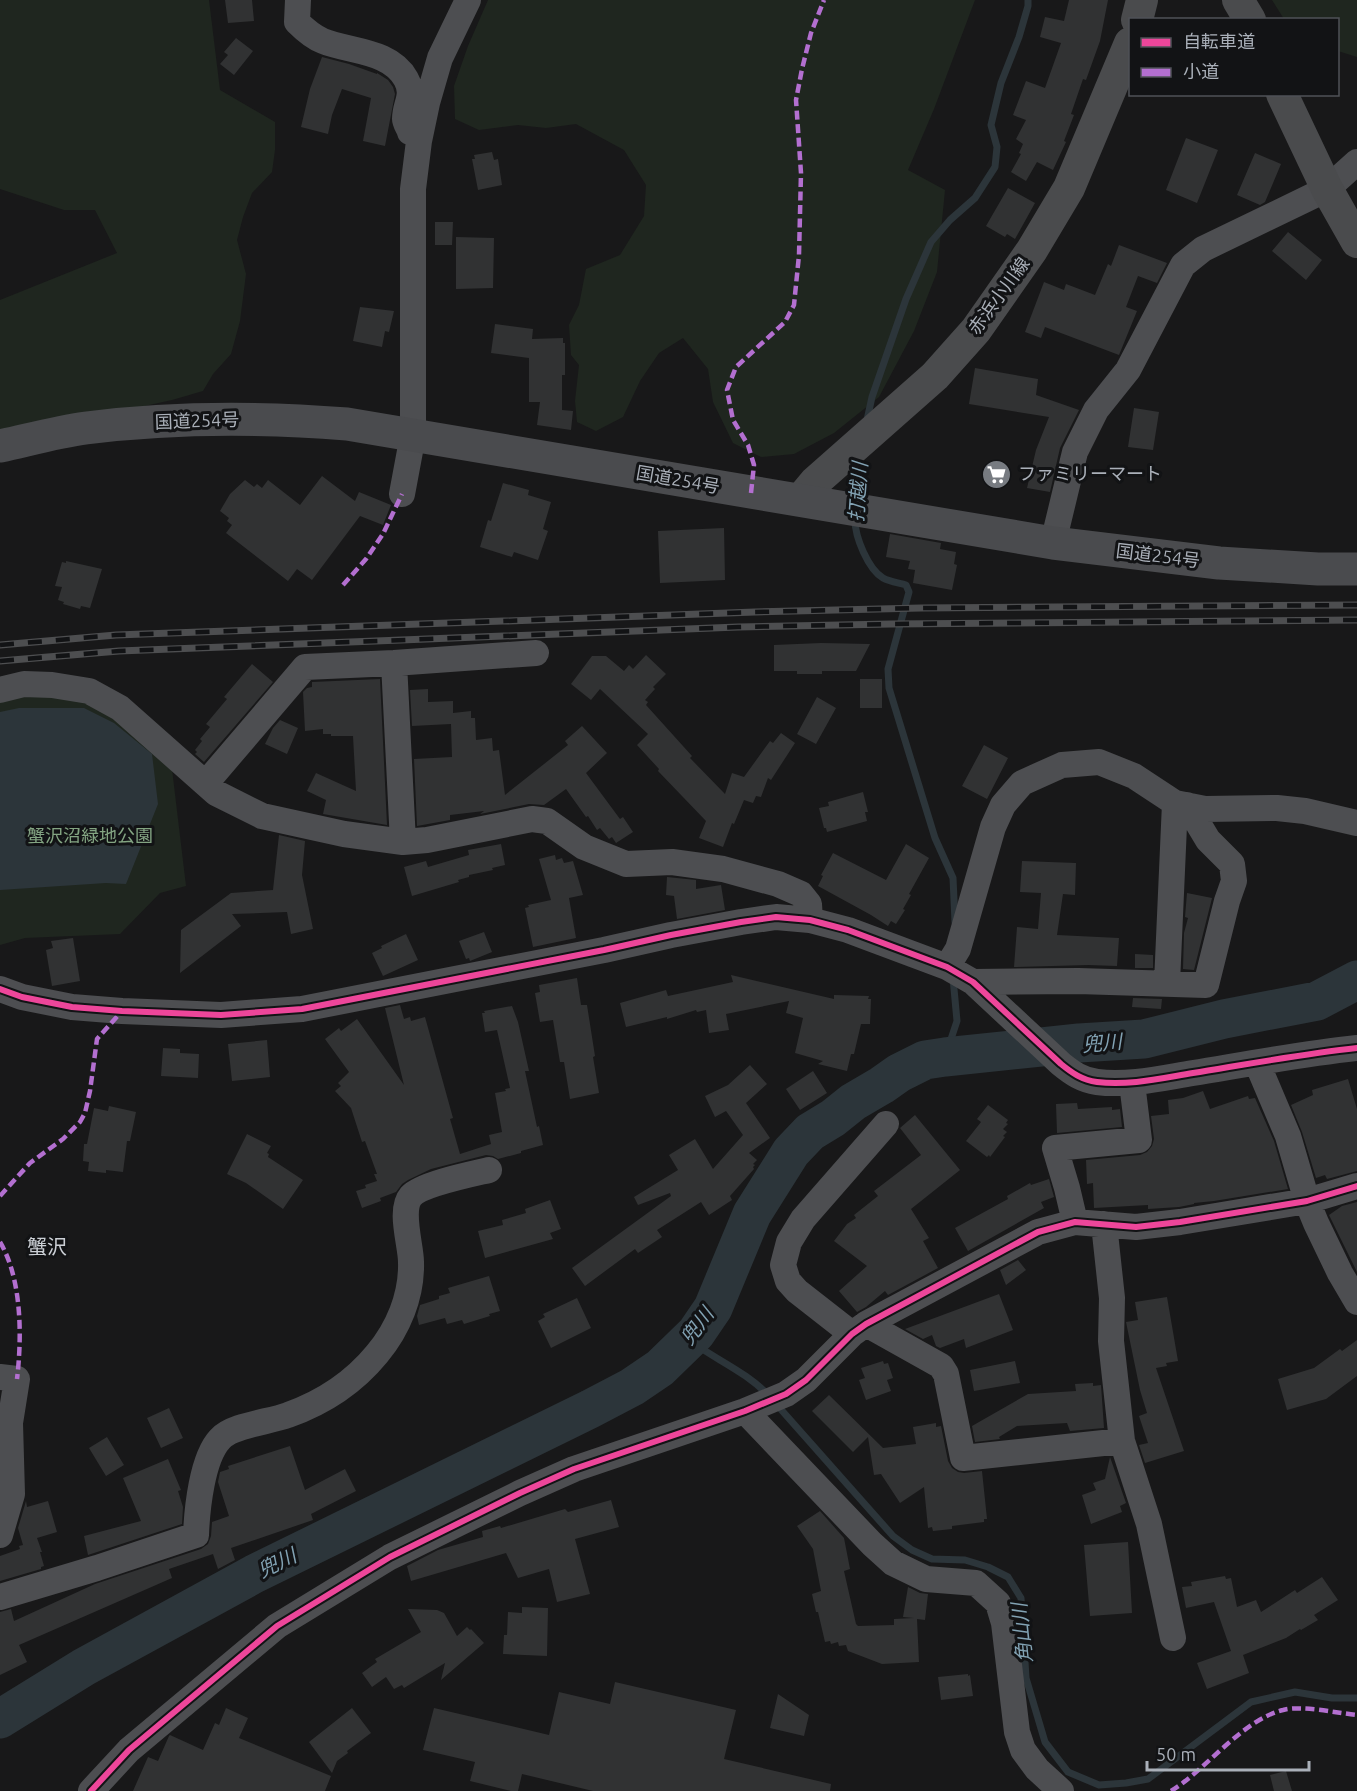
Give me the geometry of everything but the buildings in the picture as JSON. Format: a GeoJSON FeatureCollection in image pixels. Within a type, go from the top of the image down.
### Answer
{"type":"FeatureCollection","features":[{"type":"Feature","properties":{"kind":"highway","name":"国道254号"},"geometry":{"type":"LineString","coordinates":[[0,446],[84,429],[183,419],[279,419],[347,424],[1053,543],[1219,563],[1357,569]]}},
{"type":"Feature","properties":{"kind":"main road"},"geometry":{"type":"LineString","coordinates":[[1138,18],[1142,0]]}},
{"type":"Feature","properties":{"kind":"main road"},"geometry":{"type":"LineString","coordinates":[[1238,0],[1249,18]]}},
{"type":"Feature","properties":{"kind":"main road","name":"赤浜小川線"},"geometry":{"type":"LineString","coordinates":[[801,500],[815,482],[935,376],[976,330],[1032,250],[1068,188],[1129,48]]}},
{"type":"Feature","properties":{"kind":"main road"},"geometry":{"type":"LineString","coordinates":[[1283,96],[1327,189],[1357,243]]}},
{"type":"Feature","properties":{"kind":"street"},"geometry":{"type":"LineString","coordinates":[[298,0],[297,22],[308,33],[324,41],[390,62],[404,76],[410,87],[410,100],[405,120],[418,141]]}},
{"type":"Feature","properties":{"kind":"street"},"geometry":{"type":"LineString","coordinates":[[402,494],[413,435],[413,189],[418,141],[440,58],[462,5]]}},
{"type":"Feature","properties":{"kind":"street"},"geometry":{"type":"LineString","coordinates":[[1053,543],[1075,452],[1096,410],[1128,370],[1183,265],[1203,249],[1327,189],[1357,162]]}},
{"type":"Feature","properties":{"kind":"street"},"geometry":{"type":"LineString","coordinates":[[206,783],[305,667],[536,653]]}},
{"type":"Feature","properties":{"kind":"street"},"geometry":{"type":"LineString","coordinates":[[394,663],[403,842]]}},
{"type":"Feature","properties":{"kind":"street"},"geometry":{"type":"LineString","coordinates":[[0,690],[24,684],[52,685],[89,691],[120,708],[216,793],[262,816],[344,834],[403,842],[427,840],[532,819],[547,821],[584,847],[626,864],[672,862],[723,869],[778,884],[801,894],[809,904],[810,920]]}},
{"type":"Feature","properties":{"kind":"street"},"geometry":{"type":"LineString","coordinates":[[947,967],[958,949],[993,826],[1003,805],[1023,783],[1062,765],[1098,762],[1134,776],[1181,804],[1205,809],[1287,809],[1357,823]]}},
{"type":"Feature","properties":{"kind":"street"},"geometry":{"type":"LineString","coordinates":[[1167,983],[1181,804]]}},
{"type":"Feature","properties":{"kind":"street"},"geometry":{"type":"LineString","coordinates":[[973,982],[1078,981],[1206,985],[1234,881],[1232,864],[1208,840],[1181,804]]}},
{"type":"Feature","properties":{"kind":"street"},"geometry":{"type":"LineString","coordinates":[[0,989],[22,997],[72,1007],[122,1011],[221,1015],[302,1009],[671,935],[776,917],[810,920],[848,930],[947,967],[973,982],[1061,1064],[1086,1080],[1132,1083],[1311,1053],[1357,1048]]}},
{"type":"Feature","properties":{"kind":"street"},"geometry":{"type":"LineString","coordinates":[[1257,1063],[1288,1137],[1307,1201],[1340,1273],[1357,1302]]}},
{"type":"Feature","properties":{"kind":"street"},"geometry":{"type":"LineString","coordinates":[[1075,1222],[1055,1148],[1139,1140],[1132,1083]]}},
{"type":"Feature","properties":{"kind":"street"},"geometry":{"type":"LineString","coordinates":[[886,1124],[803,1219],[789,1242],[783,1265],[788,1281],[797,1292],[859,1329],[941,1366],[946,1374],[963,1458],[1122,1441]]}},
{"type":"Feature","properties":{"kind":"street"},"geometry":{"type":"LineString","coordinates":[[0,1597],[97,1569],[196,1535],[199,1492],[211,1454],[219,1439],[226,1433],[265,1420],[286,1416],[322,1401],[354,1378],[377,1354],[395,1328],[404,1311],[408,1291],[411,1263],[406,1216],[407,1203],[412,1194],[430,1186],[489,1170]]}},
{"type":"Feature","properties":{"kind":"street"},"geometry":{"type":"LineString","coordinates":[[91,1791],[129,1750],[276,1626],[390,1557],[574,1469],[746,1411],[786,1394],[806,1380],[859,1329],[1038,1232],[1075,1222],[1136,1227],[1169,1224],[1307,1201],[1357,1186]]}},
{"type":"Feature","properties":{"kind":"street"},"geometry":{"type":"LineString","coordinates":[[1104,1224],[1112,1298],[1111,1341],[1122,1441],[1149,1524],[1173,1638]]}},
{"type":"Feature","properties":{"kind":"street"},"geometry":{"type":"LineString","coordinates":[[0,1377],[17,1379],[10,1423],[12,1494],[0,1535]]}},
{"type":"Feature","properties":{"kind":"street"},"geometry":{"type":"LineString","coordinates":[[746,1411],[872,1544],[893,1563],[926,1579],[976,1583],[998,1604],[1004,1623],[1017,1732],[1023,1750],[1037,1769],[1061,1791]]}},
{"type":"Feature","properties":{"kind":"green space"},"geometry":{"type":"Polygon","coordinates":[[[0,0],[209,0],[220,90],[275,122],[272,172],[252,193],[237,240],[246,274],[240,321],[231,354],[213,374],[203,391],[35,430],[0,433],[0,300],[117,253],[95,210],[64,210],[0,189],[0,0]]]}},
{"type":"Feature","properties":{"kind":"green space"},"geometry":{"type":"Polygon","coordinates":[[[488,0],[975,0],[934,109],[908,170],[945,190],[937,272],[914,331],[879,397],[834,433],[794,454],[761,457],[733,443],[713,402],[708,369],[683,338],[659,353],[640,381],[623,417],[596,431],[577,422],[575,401],[579,365],[571,355],[569,325],[579,305],[586,269],[620,255],[644,216],[646,185],[624,150],[576,124],[546,128],[518,125],[479,130],[455,119],[454,86],[488,0]]]}},
{"type":"Feature","properties":{"kind":"green space"},"geometry":{"type":"Polygon","coordinates":[[[1272,0],[1357,0],[1357,57],[1339,51],[1339,18],[1283,18],[1272,0]]]}},
{"type":"Feature","properties":{"kind":"green space","name":"蟹沢沼緑地公園"},"geometry":{"type":"Polygon","coordinates":[[[15,695],[90,700],[136,732],[172,769],[186,886],[160,893],[120,934],[25,938],[0,945],[0,699],[15,695]]]}},
{"type":"Feature","properties":{"kind":"shaded area","name":"蟹沢沼緑地公園"},"geometry":{"type":"Polygon","coordinates":[[[19,708],[84,708],[114,723],[152,754],[158,804],[126,884],[106,883],[0,890],[0,712],[19,708]]]}},
{"type":"Feature","properties":{"kind":"waterway","name":"打越川"},"geometry":{"type":"LineString","coordinates":[[867,420],[872,397],[906,299],[931,242],[950,220],[975,198],[995,167],[997,147],[991,125],[1001,83],[1019,37],[1028,0]]}},
{"type":"Feature","properties":{"kind":"waterway","name":"打越川"},"geometry":{"type":"LineString","coordinates":[[855,500],[855,479],[860,457]]}},
{"type":"Feature","properties":{"kind":"waterway","name":"打越川"},"geometry":{"type":"LineString","coordinates":[[855,520],[860,543],[872,568],[883,578],[906,585],[909,592],[888,669],[889,688],[935,838],[953,878],[955,922]]}},
{"type":"Feature","properties":{"kind":"waterway","name":"打越川"},"geometry":{"type":"LineString","coordinates":[[945,1057],[957,1021],[953,978]]}},
{"type":"Feature","properties":{"kind":"waterway","name":"兜川"},"geometry":{"type":"LineString","coordinates":[[0,1719],[84,1667],[254,1574],[590,1409],[632,1387],[660,1368],[696,1333],[713,1308],[752,1214],[791,1152],[810,1132],[899,1073],[925,1060],[945,1057],[1079,1043],[1144,1039],[1224,1019],[1317,1001],[1357,980]]}},
{"type":"Feature","properties":{"kind":"waterway","name":"角山川"},"geometry":{"type":"LineString","coordinates":[[689,1340],[741,1373],[769,1396]]}},
{"type":"Feature","properties":{"kind":"waterway","name":"角山川"},"geometry":{"type":"LineString","coordinates":[[777,1405],[893,1536],[912,1550],[932,1559],[965,1560],[988,1567],[1008,1577],[1021,1598],[1026,1678],[1045,1742],[1068,1772],[1099,1785],[1148,1779],[1251,1702],[1295,1692],[1332,1698],[1357,1698]]}},
{"type":"Feature","properties":{"kind":"railway"},"geometry":{"type":"LineString","coordinates":[[0,645],[116,635],[755,612],[921,608],[1357,605]]}},
{"type":"Feature","properties":{"kind":"railway"},"geometry":{"type":"LineString","coordinates":[[0,661],[119,651],[738,627],[1357,620]]}},
{"type":"Feature","properties":{"kind":"marked path"},"geometry":{"type":"LineString","coordinates":[[751,493],[754,465],[748,445],[733,420],[727,390],[736,367],[785,322],[794,305],[799,255],[801,173],[796,100],[811,33],[824,0]]}},
{"type":"Feature","properties":{"kind":"marked path"},"geometry":{"type":"LineString","coordinates":[[343,585],[366,559],[383,534],[402,494]]}},
{"type":"Feature","properties":{"kind":"marked path"},"geometry":{"type":"LineString","coordinates":[[0,1196],[30,1163],[63,1139],[80,1122],[85,1113],[90,1091],[97,1039],[122,1011]]}},
{"type":"Feature","properties":{"kind":"marked path"},"geometry":{"type":"LineString","coordinates":[[0,1242],[13,1273],[19,1309],[20,1345],[17,1379]]}},
{"type":"Feature","properties":{"kind":"marked path"},"geometry":{"type":"LineString","coordinates":[[1171,1791],[1239,1734],[1268,1715],[1299,1708],[1357,1715]]}},
{"type":"Feature","properties":{"kind":"cycle path"},"geometry":{"type":"LineString","coordinates":[[0,989],[22,997],[72,1007],[122,1011],[221,1015],[302,1009],[671,935],[776,917],[810,920],[848,930],[947,967],[973,982],[1065,1067],[1087,1080],[1109,1083],[1145,1081],[1357,1048]]}},
{"type":"Feature","properties":{"kind":"cycle path"},"geometry":{"type":"LineString","coordinates":[[91,1791],[129,1750],[277,1626],[390,1557],[574,1469],[745,1411],[786,1394],[806,1380],[852,1334],[866,1324],[1038,1232],[1075,1222],[1136,1227],[1180,1222],[1307,1201],[1357,1186]]}},
{"type":"Feature","properties":{"kind":"place","name":"ファミリーマート"},"geometry":{"type":"Point","coordinates":[997,474]}},
{"type":"Feature","properties":{"kind":"district","name":"蟹沢"},"geometry":{"type":"Point","coordinates":[47,1247]}}]}
